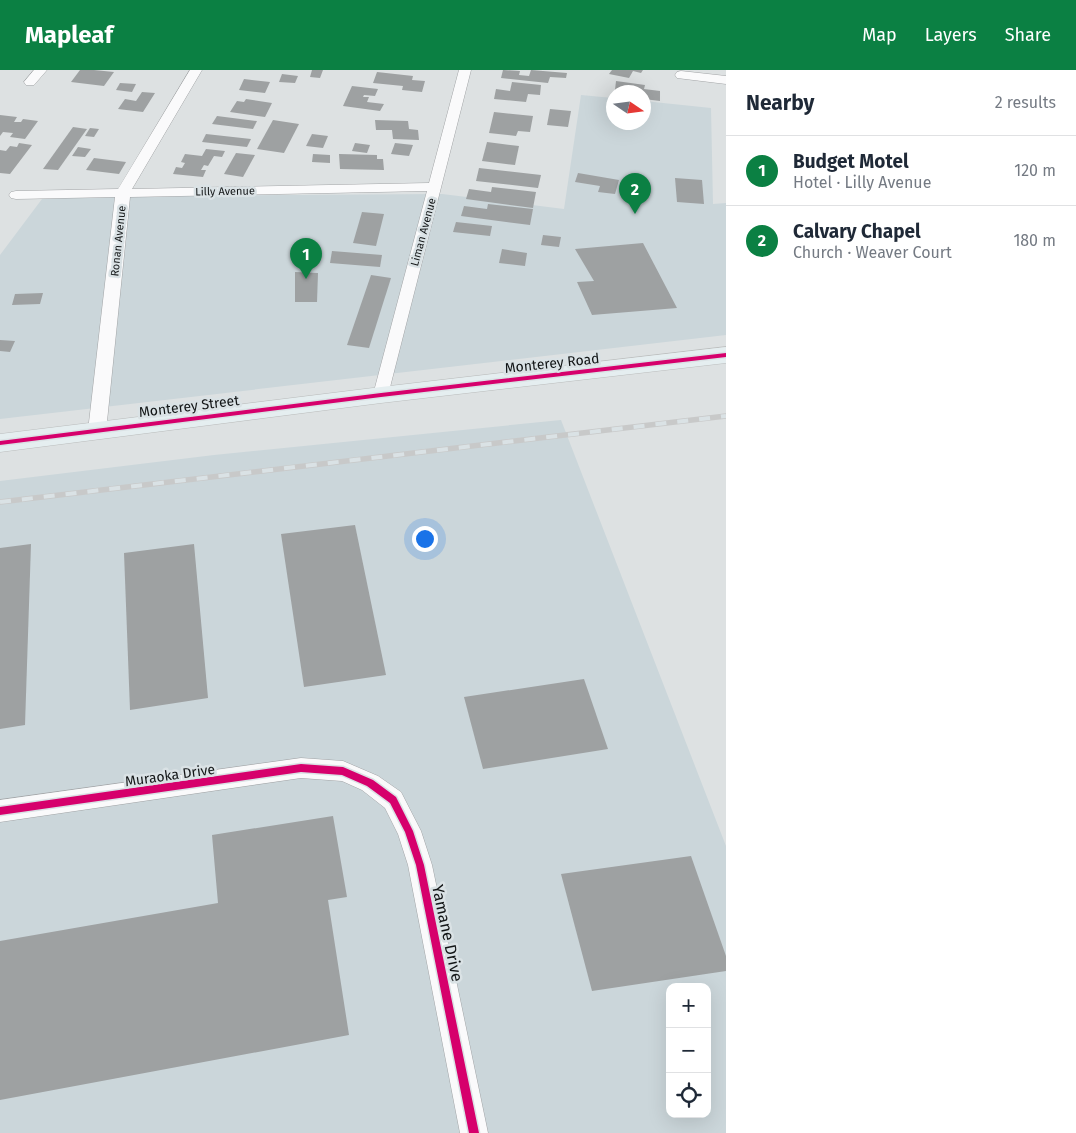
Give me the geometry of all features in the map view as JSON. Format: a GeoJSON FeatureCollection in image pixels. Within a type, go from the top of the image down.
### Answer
{"type":"FeatureCollection","features":[{"type":"Feature","properties":{"kind":"main road","name":"Monterey Road"},"geometry":{"type":"LineString","coordinates":[[381,395],[726,356]]}},
{"type":"Feature","properties":{"kind":"main road","name":"Monterey Street"},"geometry":{"type":"LineString","coordinates":[[0,443],[381,395]]}},
{"type":"Feature","properties":{"kind":"street"},"geometry":{"type":"LineString","coordinates":[[30,82],[41,70]]}},
{"type":"Feature","properties":{"kind":"street","name":"Ronan Avenue"},"geometry":{"type":"LineString","coordinates":[[97,431],[123,192],[196,70]]}},
{"type":"Feature","properties":{"kind":"street","name":"Liman Avenue"},"geometry":{"type":"LineString","coordinates":[[381,395],[465,70]]}},
{"type":"Feature","properties":{"kind":"street"},"geometry":{"type":"LineString","coordinates":[[681,75],[726,80]]}},
{"type":"Feature","properties":{"kind":"street","name":"Lilly Avenue"},"geometry":{"type":"LineString","coordinates":[[16,195],[434,188]]}},
{"type":"Feature","properties":{"kind":"street","name":"Muraoka Drive"},"geometry":{"type":"LineString","coordinates":[[0,811],[301,768],[343,771]]}},
{"type":"Feature","properties":{"kind":"street","name":"Yamane Drive"},"geometry":{"type":"LineString","coordinates":[[343,771],[370,783],[392,800],[408,831],[420,865],[474,1133]]}},
{"type":"Feature","properties":{"kind":"shaded area"},"geometry":{"type":"Polygon","coordinates":[[[581,95],[606,97],[606,130],[651,130],[651,102],[711,108],[713,204],[726,203],[726,335],[0,419],[0,255],[42,199],[114,196],[442,194],[564,209],[581,95]]]}},
{"type":"Feature","properties":{"kind":"shaded area"},"geometry":{"type":"Polygon","coordinates":[[[561,420],[726,846],[726,1133],[0,1133],[0,481],[214,455],[561,420]]]}},
{"type":"Feature","properties":{"kind":"building"},"geometry":{"type":"Polygon","coordinates":[[[80,70],[114,72],[104,86],[71,82],[80,70]]]}},
{"type":"Feature","properties":{"kind":"building"},"geometry":{"type":"Polygon","coordinates":[[[312,70],[323,70],[320,78],[310,77],[312,70]]]}},
{"type":"Feature","properties":{"kind":"building"},"geometry":{"type":"Polygon","coordinates":[[[503,70],[520,71],[519,75],[529,76],[531,70],[567,73],[566,78],[550,77],[548,83],[501,78],[503,70]]]}},
{"type":"Feature","properties":{"kind":"building"},"geometry":{"type":"Polygon","coordinates":[[[612,70],[643,70],[641,73],[633,71],[629,78],[609,74],[612,70]]]}},
{"type":"Feature","properties":{"kind":"building"},"geometry":{"type":"Polygon","coordinates":[[[377,72],[413,76],[412,80],[425,81],[422,92],[402,90],[403,86],[373,83],[377,72]]]}},
{"type":"Feature","properties":{"kind":"building"},"geometry":{"type":"Polygon","coordinates":[[[282,74],[298,76],[295,83],[279,82],[282,74]]]}},
{"type":"Feature","properties":{"kind":"building"},"geometry":{"type":"Polygon","coordinates":[[[244,79],[270,82],[265,93],[239,90],[244,79]]]}},
{"type":"Feature","properties":{"kind":"building"},"geometry":{"type":"Polygon","coordinates":[[[616,81],[645,85],[616,85],[616,81]]]}},
{"type":"Feature","properties":{"kind":"building"},"geometry":{"type":"Polygon","coordinates":[[[512,82],[541,85],[540,95],[528,94],[526,102],[494,99],[496,89],[510,91],[512,82]]]}},
{"type":"Feature","properties":{"kind":"building"},"geometry":{"type":"Polygon","coordinates":[[[120,83],[136,84],[132,92],[116,90],[120,83]]]}},
{"type":"Feature","properties":{"kind":"building"},"geometry":{"type":"Polygon","coordinates":[[[352,86],[378,89],[375,96],[364,95],[363,97],[369,97],[367,102],[384,104],[380,111],[343,106],[352,86]]]}},
{"type":"Feature","properties":{"kind":"building"},"geometry":{"type":"Polygon","coordinates":[[[651,90],[660,91],[660,101],[651,100],[651,90]]]}},
{"type":"Feature","properties":{"kind":"building"},"geometry":{"type":"Polygon","coordinates":[[[142,92],[155,93],[143,112],[118,109],[125,99],[136,101],[142,92]]]}},
{"type":"Feature","properties":{"kind":"building"},"geometry":{"type":"Polygon","coordinates":[[[246,99],[272,103],[265,117],[230,112],[237,101],[244,102],[246,99]]]}},
{"type":"Feature","properties":{"kind":"building"},"geometry":{"type":"Polygon","coordinates":[[[550,109],[571,111],[568,127],[547,125],[550,109]]]}},
{"type":"Feature","properties":{"kind":"building"},"geometry":{"type":"Polygon","coordinates":[[[494,112],[533,116],[530,132],[518,131],[516,136],[489,133],[494,112]]]}},
{"type":"Feature","properties":{"kind":"building"},"geometry":{"type":"Polygon","coordinates":[[[0,115],[17,117],[14,122],[21,122],[23,119],[38,121],[25,139],[10,137],[13,133],[3,132],[0,136],[0,115]]]}},
{"type":"Feature","properties":{"kind":"building"},"geometry":{"type":"Polygon","coordinates":[[[217,116],[257,121],[253,129],[212,124],[217,116]]]}},
{"type":"Feature","properties":{"kind":"building"},"geometry":{"type":"Polygon","coordinates":[[[273,120],[299,124],[284,153],[257,149],[273,120]]]}},
{"type":"Feature","properties":{"kind":"building"},"geometry":{"type":"Polygon","coordinates":[[[375,120],[408,121],[409,129],[418,130],[419,140],[393,139],[392,130],[376,130],[375,120]]]}},
{"type":"Feature","properties":{"kind":"building"},"geometry":{"type":"Polygon","coordinates":[[[73,127],[87,129],[58,170],[43,169],[73,127]]]}},
{"type":"Feature","properties":{"kind":"building"},"geometry":{"type":"Polygon","coordinates":[[[90,128],[99,129],[94,137],[85,136],[90,128]]]}},
{"type":"Feature","properties":{"kind":"building"},"geometry":{"type":"Polygon","coordinates":[[[206,134],[251,139],[247,147],[202,142],[206,134]]]}},
{"type":"Feature","properties":{"kind":"building"},"geometry":{"type":"Polygon","coordinates":[[[312,134],[328,136],[323,148],[306,146],[312,134]]]}},
{"type":"Feature","properties":{"kind":"building"},"geometry":{"type":"Polygon","coordinates":[[[487,142],[519,146],[515,165],[482,161],[487,142]]]}},
{"type":"Feature","properties":{"kind":"building"},"geometry":{"type":"Polygon","coordinates":[[[19,143],[32,145],[10,174],[0,173],[0,150],[6,151],[10,146],[17,147],[19,143]]]}},
{"type":"Feature","properties":{"kind":"building"},"geometry":{"type":"Polygon","coordinates":[[[355,143],[370,145],[367,153],[352,151],[355,143]]]}},
{"type":"Feature","properties":{"kind":"building"},"geometry":{"type":"Polygon","coordinates":[[[395,143],[413,145],[409,156],[391,154],[395,143]]]}},
{"type":"Feature","properties":{"kind":"building"},"geometry":{"type":"Polygon","coordinates":[[[78,147],[91,149],[85,157],[72,156],[78,147]]]}},
{"type":"Feature","properties":{"kind":"building"},"geometry":{"type":"Polygon","coordinates":[[[206,149],[225,151],[222,157],[214,156],[208,166],[204,165],[201,170],[206,170],[203,177],[173,174],[176,167],[182,168],[185,163],[181,162],[185,154],[202,156],[206,149]]]}},
{"type":"Feature","properties":{"kind":"building"},"geometry":{"type":"Polygon","coordinates":[[[236,153],[255,155],[243,177],[224,174],[236,153]]]}},
{"type":"Feature","properties":{"kind":"building"},"geometry":{"type":"Polygon","coordinates":[[[313,154],[330,155],[330,163],[312,162],[313,154]]]}},
{"type":"Feature","properties":{"kind":"building"},"geometry":{"type":"Polygon","coordinates":[[[339,154],[377,155],[377,159],[383,159],[384,170],[340,169],[339,154]]]}},
{"type":"Feature","properties":{"kind":"building"},"geometry":{"type":"Polygon","coordinates":[[[94,158],[126,162],[119,174],[86,170],[94,158]]]}},
{"type":"Feature","properties":{"kind":"building"},"geometry":{"type":"Polygon","coordinates":[[[479,168],[541,175],[538,188],[476,181],[479,168]]]}},
{"type":"Feature","properties":{"kind":"building"},"geometry":{"type":"Polygon","coordinates":[[[578,173],[619,180],[615,194],[598,192],[600,186],[575,182],[578,173]]]}},
{"type":"Feature","properties":{"kind":"building"},"geometry":{"type":"Polygon","coordinates":[[[675,178],[702,180],[704,204],[677,202],[675,178]]]}},
{"type":"Feature","properties":{"kind":"building"},"geometry":{"type":"Polygon","coordinates":[[[492,187],[536,192],[533,208],[466,199],[469,189],[491,192],[492,187]]]}},
{"type":"Feature","properties":{"kind":"building"},"geometry":{"type":"Polygon","coordinates":[[[488,204],[533,209],[530,225],[461,216],[464,206],[487,209],[488,204]]]}},
{"type":"Feature","properties":{"kind":"building"},"geometry":{"type":"Polygon","coordinates":[[[362,212],[384,214],[376,246],[353,243],[362,212]]]}},
{"type":"Feature","properties":{"kind":"building"},"geometry":{"type":"Polygon","coordinates":[[[456,222],[492,226],[490,236],[453,232],[456,222]]]}},
{"type":"Feature","properties":{"kind":"building"},"geometry":{"type":"Polygon","coordinates":[[[543,235],[561,237],[559,247],[541,245],[543,235]]]}},
{"type":"Feature","properties":{"kind":"building"},"geometry":{"type":"Polygon","coordinates":[[[643,243],[677,308],[592,315],[577,282],[594,281],[575,249],[643,243]]]}},
{"type":"Feature","properties":{"kind":"building"},"geometry":{"type":"Polygon","coordinates":[[[502,249],[527,253],[525,266],[499,263],[502,249]]]}},
{"type":"Feature","properties":{"kind":"building"},"geometry":{"type":"Polygon","coordinates":[[[332,251],[382,255],[380,267],[330,263],[332,251]]]}},
{"type":"Feature","properties":{"kind":"building"},"geometry":{"type":"Polygon","coordinates":[[[295,272],[318,273],[317,302],[295,302],[295,272]]]}},
{"type":"Feature","properties":{"kind":"building"},"geometry":{"type":"Polygon","coordinates":[[[371,275],[391,278],[369,348],[347,345],[371,275]]]}},
{"type":"Feature","properties":{"kind":"building"},"geometry":{"type":"Polygon","coordinates":[[[43,293],[40,304],[12,305],[15,294],[43,293]]]}},
{"type":"Feature","properties":{"kind":"building"},"geometry":{"type":"Polygon","coordinates":[[[0,340],[15,341],[10,352],[0,351],[0,340]]]}},
{"type":"Feature","properties":{"kind":"building"},"geometry":{"type":"Polygon","coordinates":[[[355,525],[386,675],[304,687],[281,534],[355,525]]]}},
{"type":"Feature","properties":{"kind":"building"},"geometry":{"type":"Polygon","coordinates":[[[31,544],[25,725],[0,729],[0,548],[31,544]]]}},
{"type":"Feature","properties":{"kind":"building"},"geometry":{"type":"Polygon","coordinates":[[[194,544],[208,698],[130,710],[124,553],[194,544]]]}},
{"type":"Feature","properties":{"kind":"building"},"geometry":{"type":"Polygon","coordinates":[[[584,679],[608,749],[483,769],[464,697],[584,679]]]}},
{"type":"Feature","properties":{"kind":"building"},"geometry":{"type":"Polygon","coordinates":[[[333,816],[347,897],[328,900],[349,1035],[0,1100],[0,941],[218,903],[212,835],[333,816]]]}},
{"type":"Feature","properties":{"kind":"building"},"geometry":{"type":"Polygon","coordinates":[[[691,856],[726,956],[726,971],[592,991],[561,874],[691,856]]]}},
{"type":"Feature","properties":{"kind":"railway"},"geometry":{"type":"LineString","coordinates":[[0,502],[726,416]]}},
{"type":"Feature","properties":{"kind":"cycle path"},"geometry":{"type":"LineString","coordinates":[[0,443],[381,395],[726,355]]}},
{"type":"Feature","properties":{"kind":"cycle path"},"geometry":{"type":"LineString","coordinates":[[0,811],[301,768],[343,771],[370,783],[393,800],[409,831],[420,865],[474,1133]]}},
{"type":"Feature","properties":{"kind":"place","name":"Calvary Chapel"},"geometry":{"type":"Point","coordinates":[635,214]}},
{"type":"Feature","properties":{"kind":"place","name":"Budget Motel"},"geometry":{"type":"Point","coordinates":[306,279]}}]}
